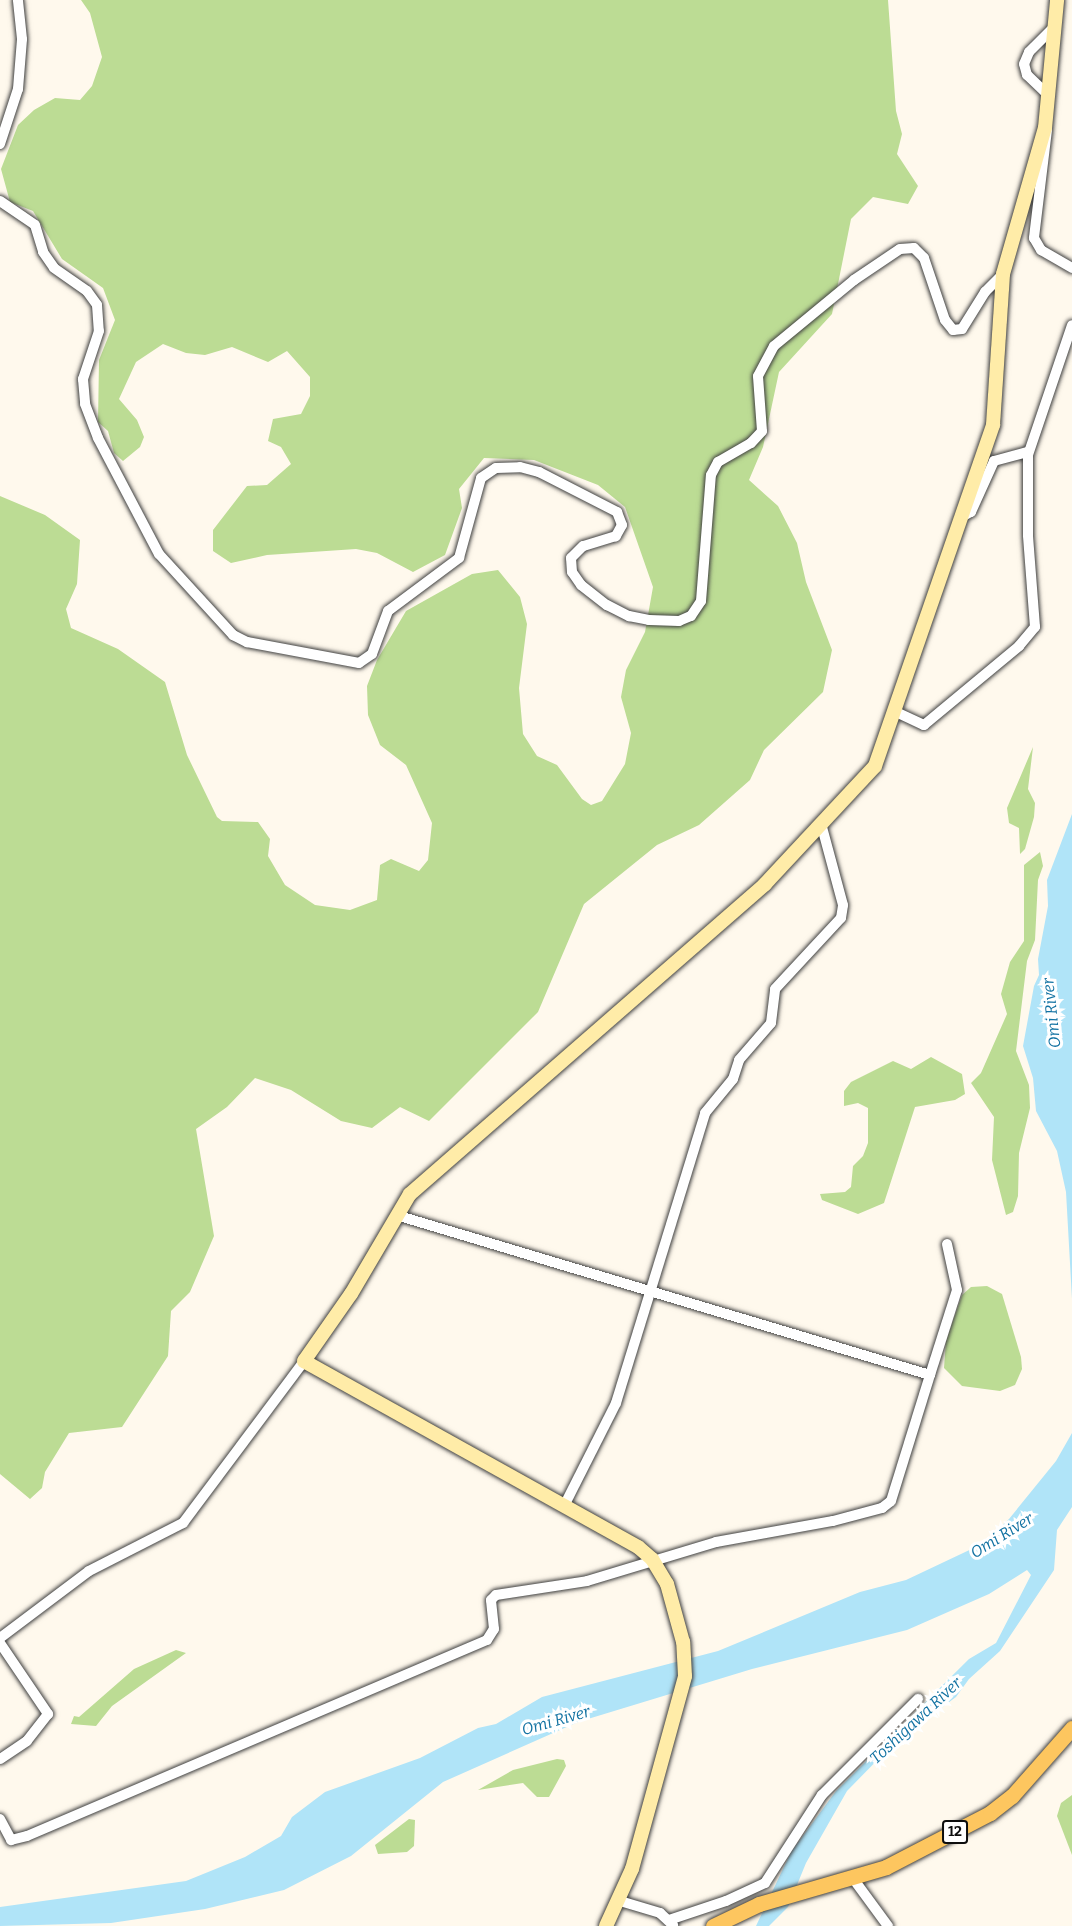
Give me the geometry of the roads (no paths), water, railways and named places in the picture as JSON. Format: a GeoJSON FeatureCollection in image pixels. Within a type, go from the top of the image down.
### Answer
{"type":"FeatureCollection","features":[{"type":"Feature","properties":{"kind":"main road","name":"12"},"geometry":{"type":"LineString","coordinates":[[713,1926],[759,1904],[886,1867],[990,1813],[1012,1796],[1072,1728]]}},
{"type":"Feature","properties":{"kind":"street"},"geometry":{"type":"LineString","coordinates":[[0,144],[18,89],[22,39],[18,0]]}},
{"type":"Feature","properties":{"kind":"street"},"geometry":{"type":"LineString","coordinates":[[1057,0],[1047,94],[1048,150],[1034,238],[1041,250],[1072,268]]}},
{"type":"Feature","properties":{"kind":"street"},"geometry":{"type":"LineString","coordinates":[[1047,94],[1027,75],[1024,64],[1029,52],[1053,28]]}},
{"type":"Feature","properties":{"kind":"street"},"geometry":{"type":"LineString","coordinates":[[0,1759],[27,1741],[48,1714],[0,1641],[89,1571],[183,1523],[351,1294],[396,1215],[419,1185],[756,892],[822,827],[875,766],[896,712],[993,425],[1003,274],[1046,124]]}},
{"type":"Feature","properties":{"kind":"street"},"geometry":{"type":"LineString","coordinates":[[0,201],[34,225],[43,252],[54,268],[87,291],[97,305],[99,331],[82,379],[85,404],[98,438],[159,554],[233,635],[247,642],[359,663],[372,654],[388,611],[459,558],[481,478],[496,468],[520,467],[539,472],[617,512],[620,531],[576,550],[571,564],[581,585],[607,605],[629,616],[650,620],[679,621],[691,616],[701,601],[711,475],[718,462],[751,443],[762,431],[758,376],[774,346],[854,280],[900,249],[914,248],[924,258],[945,320],[953,330],[962,329],[985,292],[1003,274]]}},
{"type":"Feature","properties":{"kind":"street"},"geometry":{"type":"LineString","coordinates":[[896,712],[919,726],[924,725],[1019,646],[1035,627],[1028,535],[1028,452],[1072,325]]}},
{"type":"Feature","properties":{"kind":"street"},"geometry":{"type":"LineString","coordinates":[[963,516],[971,512],[994,461],[1028,452]]}},
{"type":"Feature","properties":{"kind":"street"},"geometry":{"type":"LineString","coordinates":[[564,1506],[608,1425],[705,1113],[733,1079],[739,1060],[771,1023],[775,988],[841,918],[843,905],[822,827]]}},
{"type":"Feature","properties":{"kind":"street"},"geometry":{"type":"LineString","coordinates":[[396,1215],[930,1375]]}},
{"type":"Feature","properties":{"kind":"street"},"geometry":{"type":"LineString","coordinates":[[0,1819],[11,1840],[27,1836],[487,1640],[494,1629],[491,1600],[496,1595],[587,1581],[652,1559],[882,1508],[891,1501],[957,1290],[947,1244]]}},
{"type":"Feature","properties":{"kind":"street"},"geometry":{"type":"LineString","coordinates":[[304,1361],[564,1506],[652,1559],[667,1584],[683,1642],[686,1676],[620,1901],[606,1926]]}},
{"type":"Feature","properties":{"kind":"street"},"geometry":{"type":"LineString","coordinates":[[620,1901],[660,1913],[672,1923],[765,1883],[822,1795],[918,1699]]}},
{"type":"Feature","properties":{"kind":"street"},"geometry":{"type":"LineString","coordinates":[[852,1877],[888,1926]]}},
{"type":"Feature","properties":{"kind":"water","name":"Omi River"},"geometry":{"type":"Polygon","coordinates":[[[1072,814],[1072,1299],[1066,1192],[1057,1151],[1036,1111],[1033,1078],[1023,1046],[1034,986],[1039,975],[1038,959],[1048,906],[1047,880],[1072,814]]]}},
{"type":"Feature","properties":{"kind":"water"},"geometry":{"type":"Polygon","coordinates":[[[1072,1433],[1072,1507],[1057,1530],[1054,1570],[1000,1651],[969,1679],[956,1697],[895,1742],[847,1791],[806,1863],[788,1907],[769,1926],[756,1926],[791,1852],[836,1791],[969,1659],[996,1643],[1031,1575],[1027,1570],[989,1594],[907,1630],[752,1669],[578,1722],[443,1782],[351,1856],[284,1890],[205,1909],[111,1923],[0,1926],[0,1907],[186,1881],[245,1857],[281,1836],[292,1817],[325,1792],[420,1758],[478,1728],[496,1724],[542,1697],[718,1651],[860,1592],[906,1580],[980,1545],[1009,1519],[1056,1461],[1072,1433]]]}},
{"type":"Feature","properties":{"kind":"water label","name":"Toshigawa River"},"geometry":{"type":"Point","coordinates":[916,1721]}}]}
